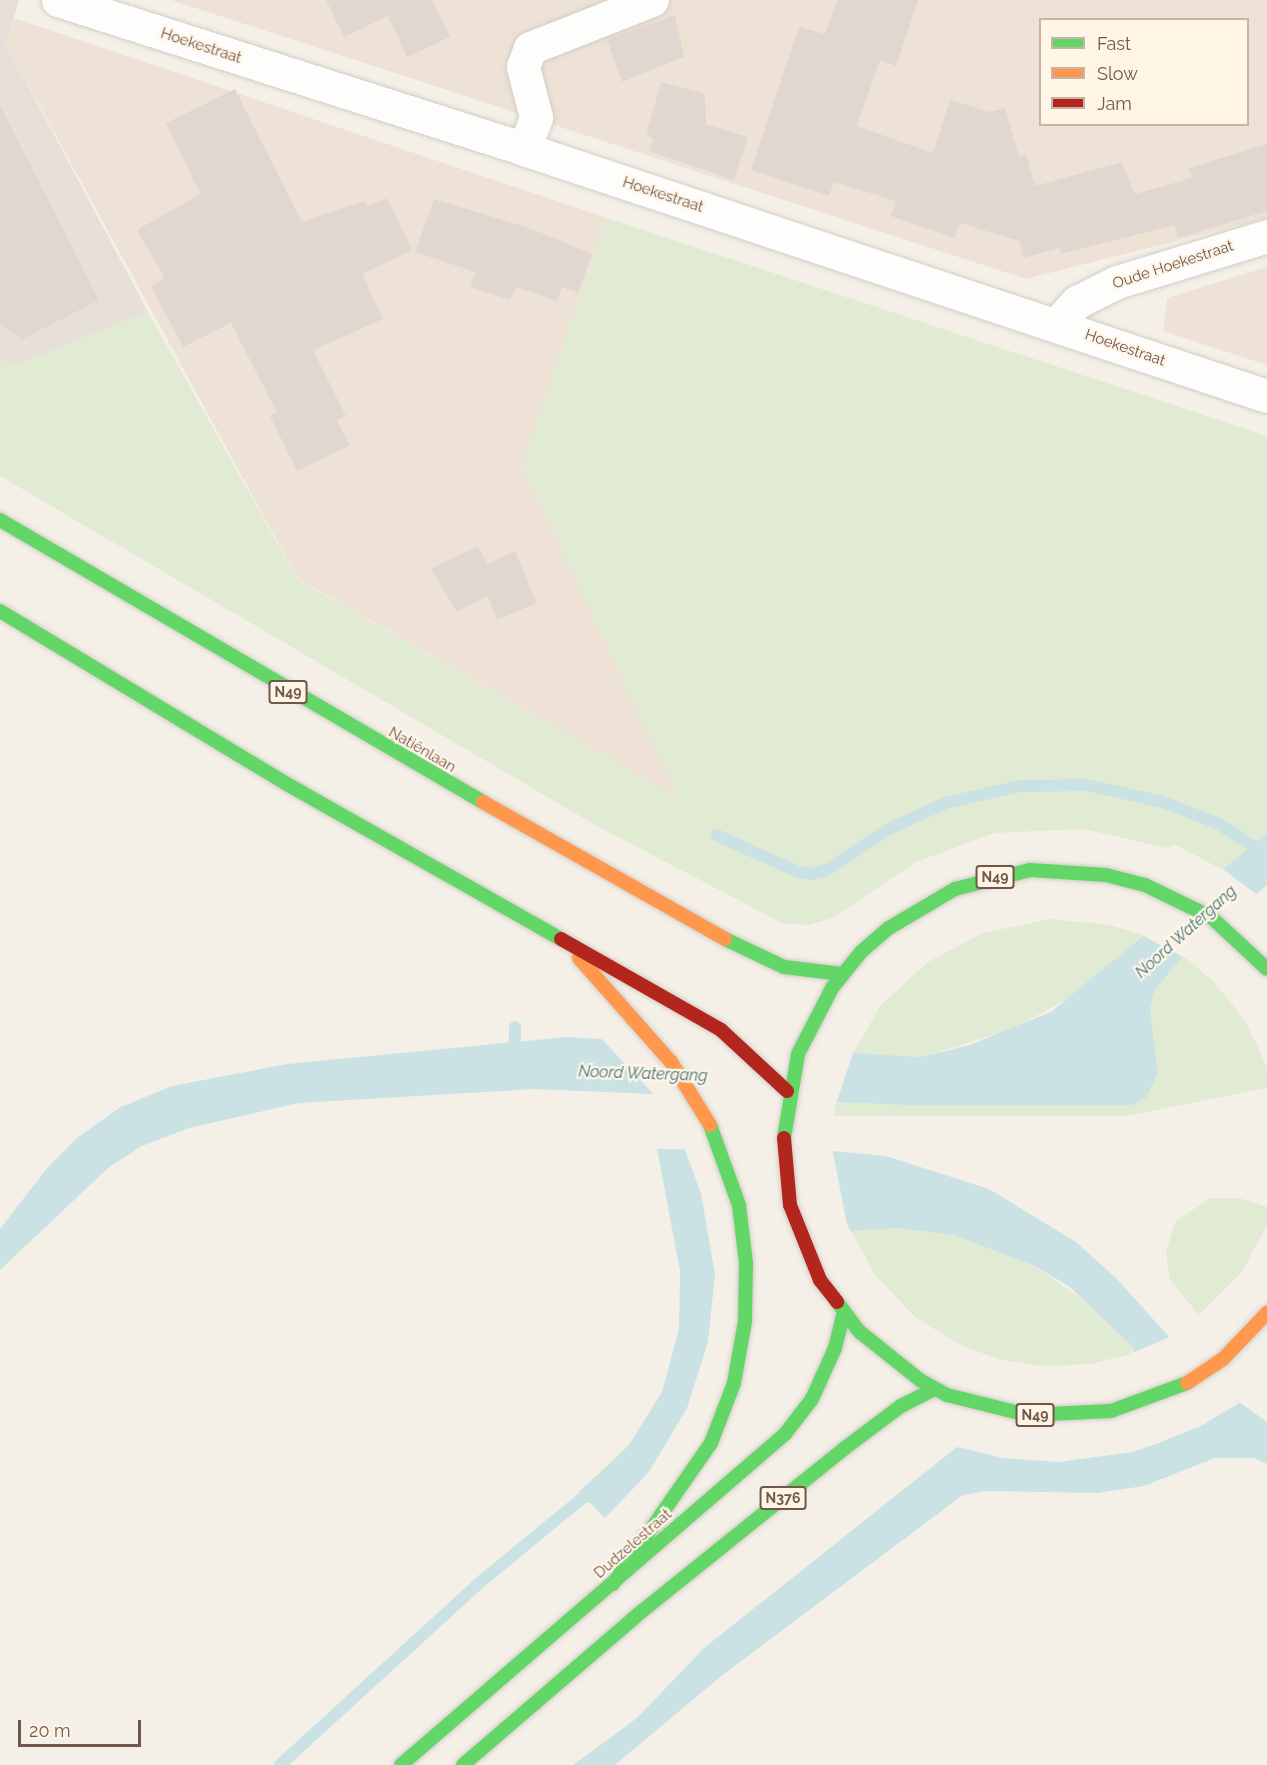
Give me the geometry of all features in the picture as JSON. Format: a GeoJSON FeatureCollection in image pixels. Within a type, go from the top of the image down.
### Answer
{"type":"FeatureCollection","features":[{"type":"Feature","properties":{"kind":"main road","name":"Natiënlaan"},"geometry":{"type":"LineString","coordinates":[[0,520],[321,711],[748,951],[784,967],[842,974]]}},
{"type":"Feature","properties":{"kind":"main road"},"geometry":{"type":"LineString","coordinates":[[0,611],[286,784],[722,1030],[787,1090]]}},
{"type":"Feature","properties":{"kind":"main road","name":"N49"},"geometry":{"type":"LineString","coordinates":[[1267,969],[1235,936],[1176,897],[1106,875],[1030,870],[991,878],[920,907],[861,952],[842,974],[805,1035],[787,1090],[784,1165],[802,1242],[843,1315],[889,1357],[935,1389],[989,1408],[1028,1415],[1067,1416],[1138,1404],[1189,1382],[1233,1349],[1251,1333],[1267,1313]]}},
{"type":"Feature","properties":{"kind":"main road"},"geometry":{"type":"LineString","coordinates":[[564,941],[671,1062],[703,1110],[726,1160],[739,1205],[746,1263],[745,1321],[734,1383],[711,1443],[613,1584]]}},
{"type":"Feature","properties":{"kind":"main road","name":"Dudzelestraat"},"geometry":{"type":"LineString","coordinates":[[401,1765],[785,1434],[812,1399],[835,1348],[843,1315]]}},
{"type":"Feature","properties":{"kind":"main road"},"geometry":{"type":"LineString","coordinates":[[1251,1333],[1267,1338]]}},
{"type":"Feature","properties":{"kind":"main road","name":"N376"},"geometry":{"type":"LineString","coordinates":[[463,1765],[636,1616],[845,1448],[901,1406],[935,1389]]}},
{"type":"Feature","properties":{"kind":"street","name":"Hoekestraat"},"geometry":{"type":"LineString","coordinates":[[58,0],[524,148],[1267,396]]}},
{"type":"Feature","properties":{"kind":"street"},"geometry":{"type":"LineString","coordinates":[[524,148],[536,117],[523,67],[530,48],[652,0]]}},
{"type":"Feature","properties":{"kind":"street","name":"Oude Hoekestraat"},"geometry":{"type":"LineString","coordinates":[[1056,325],[1077,302],[1117,282],[1267,236]]}},
{"type":"Feature","properties":{"kind":"shaded area"},"geometry":{"type":"Polygon","coordinates":[[[0,0],[19,0],[6,44],[148,312],[12,367],[0,359],[0,0]]]}},
{"type":"Feature","properties":{"kind":"shaded area"},"geometry":{"type":"Polygon","coordinates":[[[171,0],[1267,0],[1267,218],[1026,279],[171,0]]]}},
{"type":"Feature","properties":{"kind":"shaded area"},"geometry":{"type":"Polygon","coordinates":[[[14,18],[607,218],[522,466],[679,798],[298,579],[6,44],[14,18]]]}},
{"type":"Feature","properties":{"kind":"shaded area"},"geometry":{"type":"Polygon","coordinates":[[[1267,267],[1267,365],[1163,331],[1167,298],[1267,267]]]}},
{"type":"Feature","properties":{"kind":"green space"},"geometry":{"type":"Polygon","coordinates":[[[607,218],[1267,436],[1267,833],[1223,870],[1174,844],[1167,848],[1084,829],[994,833],[916,862],[833,918],[808,925],[782,923],[597,826],[0,476],[0,359],[12,367],[148,312],[298,580],[678,797],[522,466],[607,218]]]}},
{"type":"Feature","properties":{"kind":"green space"},"geometry":{"type":"Polygon","coordinates":[[[1049,919],[1110,925],[1143,935],[1081,991],[1013,1029],[921,1057],[852,1055],[881,1005],[928,962],[983,933],[1049,919]]]}},
{"type":"Feature","properties":{"kind":"green space"},"geometry":{"type":"Polygon","coordinates":[[[1183,956],[1213,981],[1245,1020],[1267,1067],[1267,1088],[1127,1116],[834,1116],[836,1101],[1132,1105],[1158,1072],[1150,1009],[1155,990],[1183,956]]]}},
{"type":"Feature","properties":{"kind":"green space"},"geometry":{"type":"Polygon","coordinates":[[[1210,1198],[1239,1198],[1267,1207],[1267,1225],[1242,1272],[1199,1315],[1170,1280],[1166,1252],[1175,1222],[1210,1198]]]}},
{"type":"Feature","properties":{"kind":"green space"},"geometry":{"type":"Polygon","coordinates":[[[898,1228],[953,1235],[1033,1265],[1104,1315],[1132,1346],[1131,1354],[1090,1364],[1044,1366],[1001,1360],[960,1345],[915,1317],[876,1276],[851,1231],[898,1228]]]}},
{"type":"Feature","properties":{"kind":"water","name":"Noord Watergang"},"geometry":{"type":"Polygon","coordinates":[[[1267,833],[1267,885],[1183,956],[1155,990],[1150,1009],[1158,1072],[1146,1098],[1132,1105],[910,1105],[534,1089],[299,1103],[189,1128],[142,1146],[109,1167],[0,1270],[0,1229],[48,1167],[78,1137],[121,1107],[172,1086],[287,1064],[567,1037],[921,1057],[970,1045],[1051,1012],[1267,833]]]}},
{"type":"Feature","properties":{"kind":"water"},"geometry":{"type":"Polygon","coordinates":[[[657,1149],[832,1151],[886,1156],[989,1189],[1076,1242],[1116,1278],[1208,1380],[1267,1422],[1267,1464],[1254,1458],[1215,1458],[1144,1486],[1097,1493],[987,1491],[963,1495],[720,1677],[615,1765],[573,1765],[637,1718],[704,1648],[957,1447],[1003,1458],[1059,1462],[1132,1452],[1162,1442],[1132,1346],[1070,1287],[1033,1265],[953,1235],[898,1228],[851,1231],[847,1224],[715,1275],[708,1342],[687,1408],[649,1472],[605,1518],[579,1492],[629,1445],[662,1392],[679,1329],[680,1271],[657,1149]]]}},
{"type":"Feature","properties":{"kind":"pier"},"geometry":{"type":"Polygon","coordinates":[[[1221,868],[1259,896],[1185,958],[1140,934],[1221,868]]]}},
{"type":"Feature","properties":{"kind":"pier"},"geometry":{"type":"Polygon","coordinates":[[[599,1036],[853,1053],[836,1104],[656,1097],[599,1036]]]}},
{"type":"Feature","properties":{"kind":"pier"},"geometry":{"type":"Polygon","coordinates":[[[684,1147],[832,1148],[847,1224],[715,1275],[701,1193],[684,1147]]]}},
{"type":"Feature","properties":{"kind":"pier"},"geometry":{"type":"Polygon","coordinates":[[[1172,1336],[1239,1403],[1201,1426],[1153,1445],[1158,1441],[1128,1355],[1172,1336]]]}},
{"type":"Feature","properties":{"kind":"building"},"geometry":{"type":"Polygon","coordinates":[[[326,0],[432,0],[450,37],[407,57],[388,16],[344,37],[326,0]]]}},
{"type":"Feature","properties":{"kind":"building"},"geometry":{"type":"Polygon","coordinates":[[[837,0],[918,0],[896,66],[880,60],[857,126],[933,153],[950,100],[990,112],[1005,108],[1019,157],[1026,154],[1035,186],[1122,162],[1135,194],[1192,178],[1189,168],[1267,144],[1267,211],[1178,238],[1174,225],[1061,254],[1060,248],[1023,258],[1019,241],[960,223],[955,238],[891,216],[896,201],[834,182],[829,196],[751,170],[799,27],[825,34],[837,0]]]}},
{"type":"Feature","properties":{"kind":"building"},"geometry":{"type":"Polygon","coordinates":[[[675,15],[684,57],[622,82],[607,40],[675,15]]]}},
{"type":"Feature","properties":{"kind":"building"},"geometry":{"type":"Polygon","coordinates":[[[661,82],[705,94],[706,124],[748,137],[734,180],[649,151],[653,139],[646,135],[661,82]]]}},
{"type":"Feature","properties":{"kind":"building"},"geometry":{"type":"Polygon","coordinates":[[[235,89],[302,222],[363,201],[369,206],[387,198],[412,250],[362,274],[383,319],[313,350],[346,416],[337,421],[350,445],[297,471],[270,416],[277,413],[231,323],[183,347],[151,286],[165,278],[137,230],[200,194],[166,123],[235,89]]]}},
{"type":"Feature","properties":{"kind":"building"},"geometry":{"type":"Polygon","coordinates":[[[0,105],[99,300],[23,339],[0,324],[0,105]]]}},
{"type":"Feature","properties":{"kind":"building"},"geometry":{"type":"Polygon","coordinates":[[[434,199],[535,230],[592,254],[578,293],[562,287],[557,301],[516,287],[510,300],[470,287],[475,272],[415,252],[434,199]]]}},
{"type":"Feature","properties":{"kind":"building"},"geometry":{"type":"Polygon","coordinates":[[[478,546],[487,564],[515,551],[537,603],[497,620],[488,596],[457,612],[431,569],[478,546]]]}},
{"type":"Feature","properties":{"kind":"waterway"},"geometry":{"type":"LineString","coordinates":[[716,835],[798,872],[812,874],[827,870],[887,830],[945,803],[1021,786],[1086,785],[1163,802],[1219,824],[1267,855]]}},
{"type":"Feature","properties":{"kind":"waterway"},"geometry":{"type":"LineString","coordinates":[[514,1058],[515,1027]]}},
{"type":"Feature","properties":{"kind":"waterway"},"geometry":{"type":"LineString","coordinates":[[280,1765],[484,1579],[584,1497],[600,1495]]}},
{"type":"Feature","properties":{"kind":"traffic: fast"},"geometry":{"type":"LineString","coordinates":[[0,520],[483,802]]}},
{"type":"Feature","properties":{"kind":"traffic: fast"},"geometry":{"type":"LineString","coordinates":[[0,611],[287,784],[561,939]]}},
{"type":"Feature","properties":{"kind":"traffic: fast"},"geometry":{"type":"LineString","coordinates":[[784,1138],[798,1054],[832,988],[861,952],[889,928],[955,889],[1030,870],[1106,875],[1145,885],[1211,917],[1267,969]]}},
{"type":"Feature","properties":{"kind":"traffic: fast"},"geometry":{"type":"LineString","coordinates":[[725,939],[784,967],[842,974]]}},
{"type":"Feature","properties":{"kind":"traffic: fast"},"geometry":{"type":"LineString","coordinates":[[613,1584],[711,1443],[734,1383],[745,1321],[746,1263],[739,1205],[710,1125]]}},
{"type":"Feature","properties":{"kind":"traffic: fast"},"geometry":{"type":"LineString","coordinates":[[837,1302],[860,1332],[920,1380],[947,1395],[1028,1415],[1111,1411],[1187,1383]]}},
{"type":"Feature","properties":{"kind":"traffic: fast"},"geometry":{"type":"LineString","coordinates":[[401,1765],[785,1434],[812,1399],[835,1348],[843,1315]]}},
{"type":"Feature","properties":{"kind":"traffic: fast"},"geometry":{"type":"LineString","coordinates":[[463,1765],[636,1616],[845,1448],[901,1406],[935,1389]]}},
{"type":"Feature","properties":{"kind":"traffic: slow"},"geometry":{"type":"LineString","coordinates":[[483,802],[725,939]]}},
{"type":"Feature","properties":{"kind":"traffic: slow"},"geometry":{"type":"LineString","coordinates":[[579,958],[671,1062],[710,1125]]}},
{"type":"Feature","properties":{"kind":"traffic: slow"},"geometry":{"type":"LineString","coordinates":[[1187,1383],[1223,1359],[1267,1313]]}},
{"type":"Feature","properties":{"kind":"traffic: jam"},"geometry":{"type":"LineString","coordinates":[[561,939],[721,1030],[787,1091]]}},
{"type":"Feature","properties":{"kind":"traffic: jam"},"geometry":{"type":"LineString","coordinates":[[784,1138],[790,1205],[820,1280],[837,1302]]}}]}
